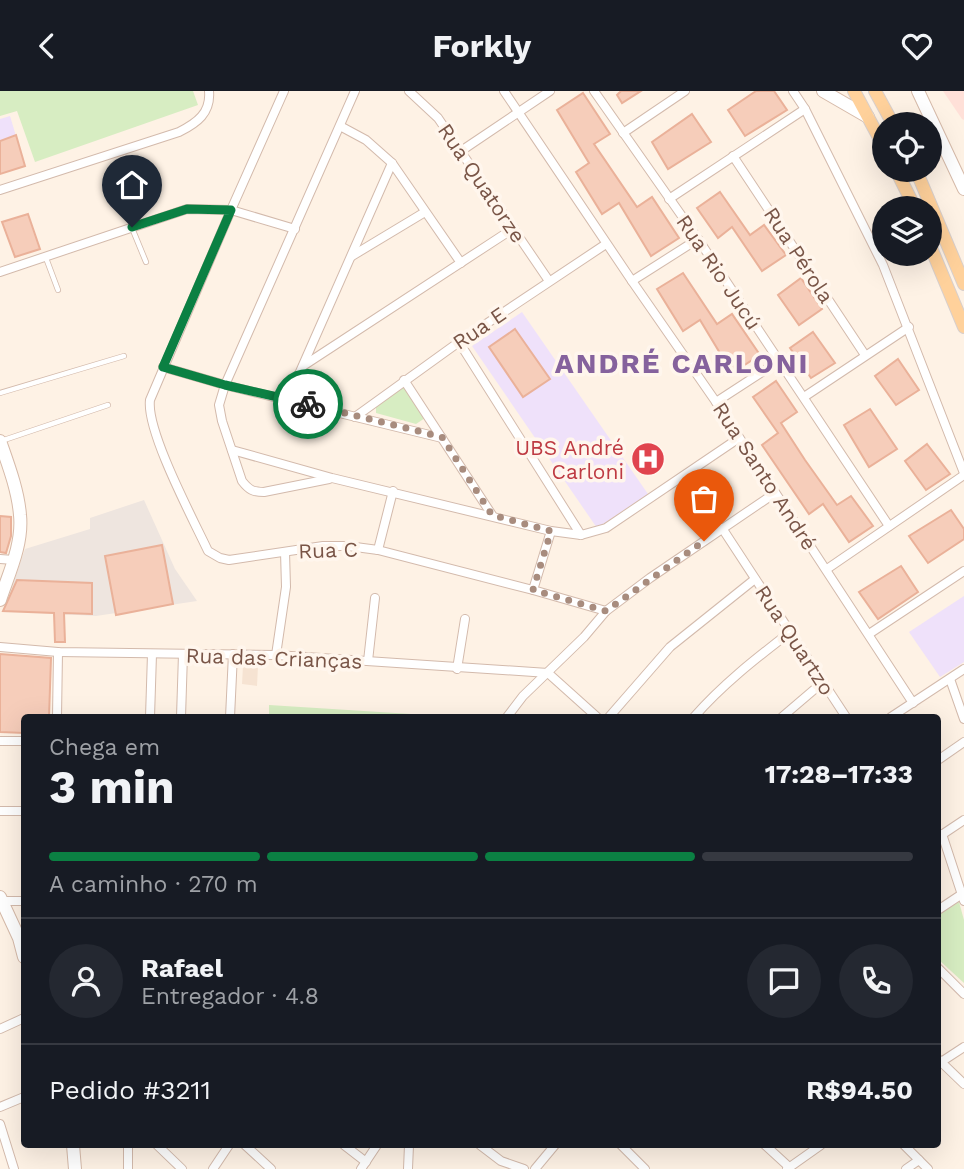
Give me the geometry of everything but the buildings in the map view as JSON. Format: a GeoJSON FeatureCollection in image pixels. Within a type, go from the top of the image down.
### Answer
{"type":"FeatureCollection","features":[{"type":"Feature","properties":{"kind":"main road"},"geometry":{"type":"LineString","coordinates":[[854,91],[872,124]]}},
{"type":"Feature","properties":{"kind":"main road"},"geometry":{"type":"LineString","coordinates":[[875,91],[886,112]]}},
{"type":"Feature","properties":{"kind":"main road"},"geometry":{"type":"LineString","coordinates":[[921,182],[964,284]]}},
{"type":"Feature","properties":{"kind":"main road"},"geometry":{"type":"LineString","coordinates":[[939,266],[964,327]]}},
{"type":"Feature","properties":{"kind":"street"},"geometry":{"type":"LineString","coordinates":[[284,91],[163,367],[225,385],[442,437]]}},
{"type":"Feature","properties":{"kind":"street"},"geometry":{"type":"LineString","coordinates":[[332,478],[253,492],[242,481],[219,405],[225,385],[355,91]]}},
{"type":"Feature","properties":{"kind":"street","name":"Rua Quatorze"},"geometry":{"type":"LineString","coordinates":[[409,91],[438,118],[549,281]]}},
{"type":"Feature","properties":{"kind":"street","name":"Rua Santo André"},"geometry":{"type":"LineString","coordinates":[[504,91],[716,402],[913,703]]}},
{"type":"Feature","properties":{"kind":"street"},"geometry":{"type":"LineString","coordinates":[[461,151],[550,91]]}},
{"type":"Feature","properties":{"kind":"street","name":"Rua Rio Jucú"},"geometry":{"type":"LineString","coordinates":[[593,91],[698,239],[889,526]]}},
{"type":"Feature","properties":{"kind":"street"},"geometry":{"type":"LineString","coordinates":[[623,133],[685,91]]}},
{"type":"Feature","properties":{"kind":"street"},"geometry":{"type":"LineString","coordinates":[[793,91],[805,109],[883,265],[964,474],[827,569]]}},
{"type":"Feature","properties":{"kind":"street"},"geometry":{"type":"LineString","coordinates":[[823,91],[868,117]]}},
{"type":"Feature","properties":{"kind":"street"},"geometry":{"type":"LineString","coordinates":[[918,91],[964,189]]}},
{"type":"Feature","properties":{"kind":"street"},"geometry":{"type":"LineString","coordinates":[[0,190],[179,132],[197,123],[206,112],[210,94]]}},
{"type":"Feature","properties":{"kind":"street"},"geometry":{"type":"LineString","coordinates":[[669,199],[805,109]]}},
{"type":"Feature","properties":{"kind":"street"},"geometry":{"type":"LineString","coordinates":[[340,126],[366,140],[391,163],[461,264]]}},
{"type":"Feature","properties":{"kind":"street","name":"Rua Pérola"},"geometry":{"type":"LineString","coordinates":[[733,156],[865,355]]}},
{"type":"Feature","properties":{"kind":"street"},"geometry":{"type":"LineString","coordinates":[[288,399],[391,163]]}},
{"type":"Feature","properties":{"kind":"street"},"geometry":{"type":"LineString","coordinates":[[0,272],[187,209],[231,210],[295,229]]}},
{"type":"Feature","properties":{"kind":"street"},"geometry":{"type":"LineString","coordinates":[[352,256],[425,212]]}},
{"type":"Feature","properties":{"kind":"street"},"geometry":{"type":"LineString","coordinates":[[303,366],[513,228]]}},
{"type":"Feature","properties":{"kind":"street"},"geometry":{"type":"LineString","coordinates":[[632,281],[698,239]]}},
{"type":"Feature","properties":{"kind":"street","name":"Rua E"},"geometry":{"type":"LineString","coordinates":[[355,417],[459,342],[606,244]]}},
{"type":"Feature","properties":{"kind":"street"},"geometry":{"type":"LineString","coordinates":[[804,397],[909,327]]}},
{"type":"Feature","properties":{"kind":"street"},"geometry":{"type":"LineString","coordinates":[[459,342],[581,535]]}},
{"type":"Feature","properties":{"kind":"street"},"geometry":{"type":"LineString","coordinates":[[716,402],[779,361]]}},
{"type":"Feature","properties":{"kind":"street","name":"Rua C"},"geometry":{"type":"LineString","coordinates":[[163,367],[150,400],[151,421],[208,551],[219,558],[229,560],[323,546],[378,550],[606,611]]}},
{"type":"Feature","properties":{"kind":"street"},"geometry":{"type":"LineString","coordinates":[[404,380],[492,515]]}},
{"type":"Feature","properties":{"kind":"street"},"geometry":{"type":"LineString","coordinates":[[232,450],[332,478],[551,531],[581,535],[606,527],[627,515],[739,438]]}},
{"type":"Feature","properties":{"kind":"street"},"geometry":{"type":"LineString","coordinates":[[0,441],[15,487],[20,516],[19,538],[7,559],[0,600]]}},
{"type":"Feature","properties":{"kind":"street"},"geometry":{"type":"LineString","coordinates":[[378,550],[393,491]]}},
{"type":"Feature","properties":{"kind":"street"},"geometry":{"type":"LineString","coordinates":[[510,714],[523,696],[584,637],[606,611],[775,493]]}},
{"type":"Feature","properties":{"kind":"street","name":"Rua Quartzo"},"geometry":{"type":"LineString","coordinates":[[722,528],[844,714]]}},
{"type":"Feature","properties":{"kind":"street"},"geometry":{"type":"LineString","coordinates":[[533,590],[551,531]]}},
{"type":"Feature","properties":{"kind":"street"},"geometry":{"type":"LineString","coordinates":[[276,655],[286,587],[285,552]]}},
{"type":"Feature","properties":{"kind":"street"},"geometry":{"type":"LineString","coordinates":[[869,634],[964,571]]}},
{"type":"Feature","properties":{"kind":"street"},"geometry":{"type":"LineString","coordinates":[[612,714],[670,647],[755,579]]}},
{"type":"Feature","properties":{"kind":"street"},"geometry":{"type":"LineString","coordinates":[[369,661],[375,598]]}},
{"type":"Feature","properties":{"kind":"street"},"geometry":{"type":"LineString","coordinates":[[457,669],[465,619]]}},
{"type":"Feature","properties":{"kind":"street"},"geometry":{"type":"LineString","coordinates":[[697,714],[734,676],[789,633]]}},
{"type":"Feature","properties":{"kind":"street","name":"Rua das Crianças"},"geometry":{"type":"LineString","coordinates":[[0,647],[58,652],[276,655],[548,673]]}},
{"type":"Feature","properties":{"kind":"street"},"geometry":{"type":"LineString","coordinates":[[57,714],[58,652]]}},
{"type":"Feature","properties":{"kind":"street"},"geometry":{"type":"LineString","coordinates":[[150,714],[152,654]]}},
{"type":"Feature","properties":{"kind":"street"},"geometry":{"type":"LineString","coordinates":[[181,714],[183,654]]}},
{"type":"Feature","properties":{"kind":"street"},"geometry":{"type":"LineString","coordinates":[[230,714],[233,654]]}},
{"type":"Feature","properties":{"kind":"street"},"geometry":{"type":"LineString","coordinates":[[896,714],[964,670]]}},
{"type":"Feature","properties":{"kind":"street"},"geometry":{"type":"LineString","coordinates":[[548,673],[594,714]]}},
{"type":"Feature","properties":{"kind":"street"},"geometry":{"type":"LineString","coordinates":[[950,679],[964,719]]}},
{"type":"Feature","properties":{"kind":"street"},"geometry":{"type":"LineString","coordinates":[[786,714],[823,682]]}},
{"type":"Feature","properties":{"kind":"street"},"geometry":{"type":"LineString","coordinates":[[0,741],[21,741]]}},
{"type":"Feature","properties":{"kind":"street"},"geometry":{"type":"LineString","coordinates":[[941,758],[964,742]]}},
{"type":"Feature","properties":{"kind":"street"},"geometry":{"type":"LineString","coordinates":[[0,811],[21,811]]}},
{"type":"Feature","properties":{"kind":"street"},"geometry":{"type":"LineString","coordinates":[[941,835],[964,820]]}},
{"type":"Feature","properties":{"kind":"street"},"geometry":{"type":"LineString","coordinates":[[941,839],[963,898],[941,909]]}},
{"type":"Feature","properties":{"kind":"street"},"geometry":{"type":"LineString","coordinates":[[21,901],[1,899],[21,946]]}},
{"type":"Feature","properties":{"kind":"street"},"geometry":{"type":"LineString","coordinates":[[941,971],[964,994]]}},
{"type":"Feature","properties":{"kind":"street"},"geometry":{"type":"LineString","coordinates":[[0,1029],[21,1019]]}},
{"type":"Feature","properties":{"kind":"street"},"geometry":{"type":"LineString","coordinates":[[941,1061],[964,1047]]}},
{"type":"Feature","properties":{"kind":"street"},"geometry":{"type":"LineString","coordinates":[[941,1064],[964,1084]]}},
{"type":"Feature","properties":{"kind":"street"},"geometry":{"type":"LineString","coordinates":[[0,1107],[21,1098]]}},
{"type":"Feature","properties":{"kind":"street"},"geometry":{"type":"LineString","coordinates":[[0,1124],[14,1169]]}},
{"type":"Feature","properties":{"kind":"street"},"geometry":{"type":"LineString","coordinates":[[73,1148],[75,1169]]}},
{"type":"Feature","properties":{"kind":"street"},"geometry":{"type":"LineString","coordinates":[[128,1148],[128,1169]]}},
{"type":"Feature","properties":{"kind":"street"},"geometry":{"type":"LineString","coordinates":[[160,1148],[182,1169]]}},
{"type":"Feature","properties":{"kind":"street"},"geometry":{"type":"LineString","coordinates":[[213,1169],[227,1148]]}},
{"type":"Feature","properties":{"kind":"street"},"geometry":{"type":"LineString","coordinates":[[248,1148],[271,1169]]}},
{"type":"Feature","properties":{"kind":"street"},"geometry":{"type":"LineString","coordinates":[[347,1148],[363,1165],[375,1148]]}},
{"type":"Feature","properties":{"kind":"street"},"geometry":{"type":"LineString","coordinates":[[408,1169],[409,1148]]}},
{"type":"Feature","properties":{"kind":"street"},"geometry":{"type":"LineString","coordinates":[[484,1148],[501,1161],[524,1169]]}},
{"type":"Feature","properties":{"kind":"street"},"geometry":{"type":"LineString","coordinates":[[534,1169],[552,1148]]}},
{"type":"Feature","properties":{"kind":"street"},"geometry":{"type":"LineString","coordinates":[[624,1148],[645,1169]]}},
{"type":"Feature","properties":{"kind":"street"},"geometry":{"type":"LineString","coordinates":[[768,1148],[788,1168],[817,1148]]}},
{"type":"Feature","properties":{"kind":"street"},"geometry":{"type":"LineString","coordinates":[[907,1148],[928,1168]]}},
{"type":"Feature","properties":{"kind":"street"},"geometry":{"type":"LineString","coordinates":[[906,1169],[919,1160]]}},
{"type":"Feature","properties":{"kind":"lane"},"geometry":{"type":"LineString","coordinates":[[132,227],[146,262]]}},
{"type":"Feature","properties":{"kind":"lane"},"geometry":{"type":"LineString","coordinates":[[46,257],[58,290]]}},
{"type":"Feature","properties":{"kind":"lane"},"geometry":{"type":"LineString","coordinates":[[0,393],[124,356]]}},
{"type":"Feature","properties":{"kind":"lane"},"geometry":{"type":"LineString","coordinates":[[0,441],[108,405]]}},
{"type":"Feature","properties":{"kind":"shaded area"},"geometry":{"type":"Polygon","coordinates":[[[943,91],[964,91],[964,120],[962,119],[943,91]]]}},
{"type":"Feature","properties":{"kind":"shaded area"},"geometry":{"type":"Polygon","coordinates":[[[10,116],[25,166],[0,174],[0,119],[10,116]]]}},
{"type":"Feature","properties":{"kind":"shaded area"},"geometry":{"type":"Polygon","coordinates":[[[522,312],[648,494],[597,528],[472,346],[522,312]]]}},
{"type":"Feature","properties":{"kind":"shaded area"},"geometry":{"type":"Polygon","coordinates":[[[144,500],[175,569],[197,601],[96,616],[4,611],[25,549],[90,529],[90,518],[144,500]]]}},
{"type":"Feature","properties":{"kind":"shaded area"},"geometry":{"type":"Polygon","coordinates":[[[964,596],[964,662],[940,677],[909,632],[964,596]]]}},
{"type":"Feature","properties":{"kind":"shaded area"},"geometry":{"type":"Polygon","coordinates":[[[243,666],[258,666],[257,686],[242,684],[243,666]]]}},
{"type":"Feature","properties":{"kind":"green space"},"geometry":{"type":"Polygon","coordinates":[[[0,91],[193,91],[198,105],[35,162],[17,111],[0,116],[0,91]]]}},
{"type":"Feature","properties":{"kind":"green space"},"geometry":{"type":"Polygon","coordinates":[[[404,386],[425,418],[416,424],[376,413],[376,407],[404,386]]]}},
{"type":"Feature","properties":{"kind":"green space"},"geometry":{"type":"Polygon","coordinates":[[[269,705],[411,714],[269,714],[269,705]]]}},
{"type":"Feature","properties":{"kind":"green space"},"geometry":{"type":"Polygon","coordinates":[[[959,902],[964,920],[964,983],[941,962],[941,913],[959,902]]]}},
{"type":"Feature","properties":{"kind":"way so far"},"geometry":{"type":"LineString","coordinates":[[308,404],[442,437],[492,515],[551,531],[533,590],[606,611],[704,541]]}},
{"type":"Feature","properties":{"kind":"place","name":"UBS André Carloni"},"geometry":{"type":"Point","coordinates":[648,459]}},
{"type":"Feature","properties":{"kind":"district","name":"ANDRÉ CARLONI"},"geometry":{"type":"Point","coordinates":[682,363]}},
{"type":"Feature","properties":{"kind":"route"},"geometry":{"type":"LineString","coordinates":[[132,227],[187,209],[231,210],[163,367],[225,385],[308,404]]}}]}
